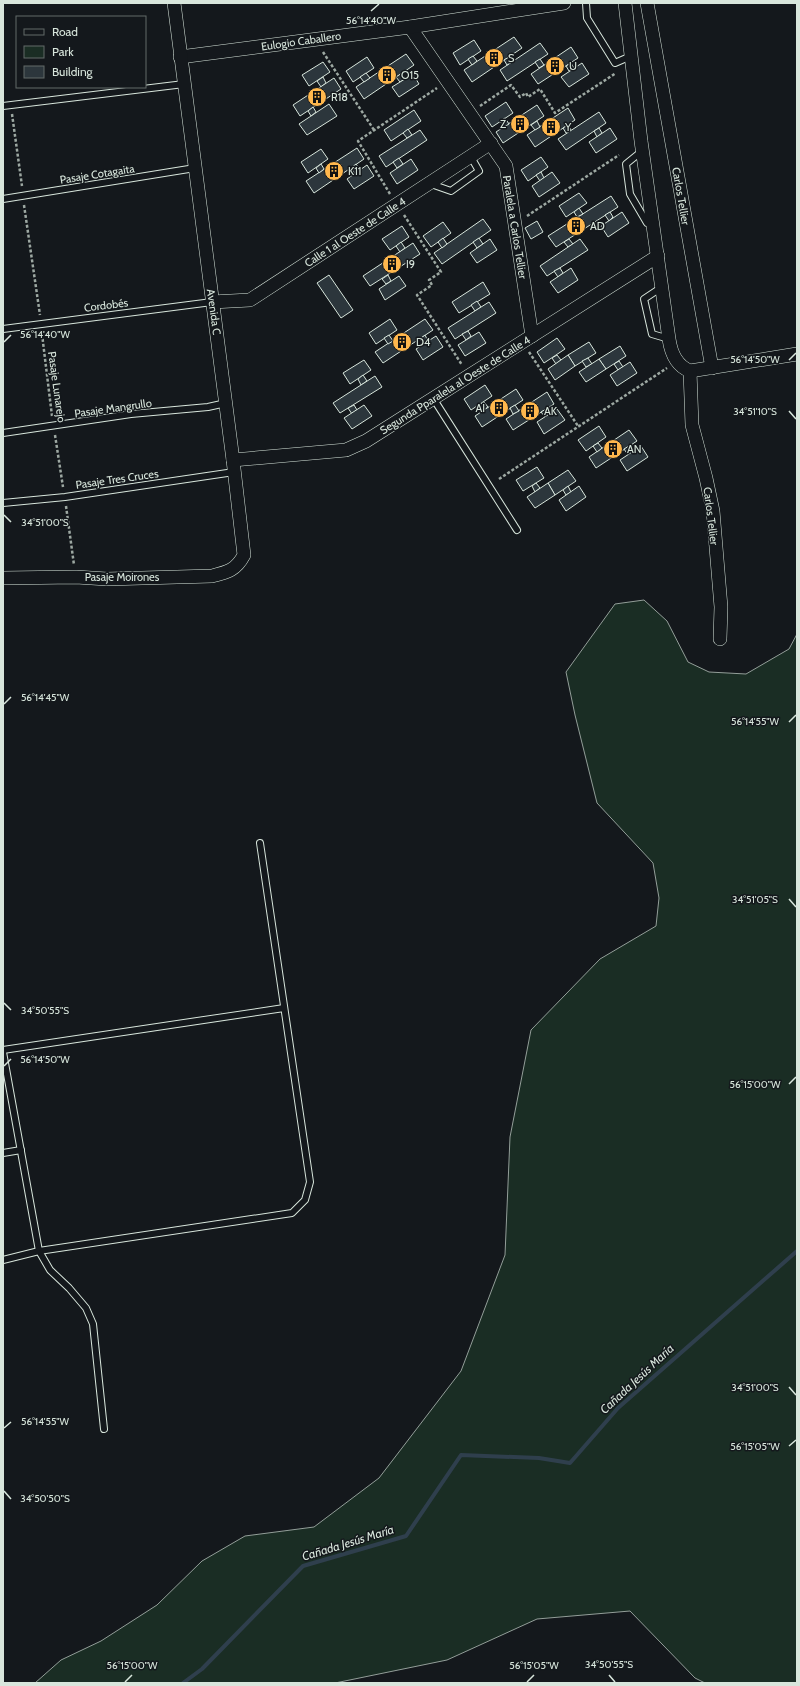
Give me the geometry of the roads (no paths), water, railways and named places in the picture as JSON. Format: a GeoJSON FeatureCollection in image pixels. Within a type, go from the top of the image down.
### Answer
{"type":"FeatureCollection","features":[{"type":"Feature","properties":{"kind":"street","name":"Avenida C"},"geometry":{"type":"LineString","coordinates":[[174,3],[234,466],[244,555],[238,565]]}},
{"type":"Feature","properties":{"kind":"street","name":"Eulogio Caballero"},"geometry":{"type":"LineString","coordinates":[[180,57],[410,27],[564,3]]}},
{"type":"Feature","properties":{"kind":"street"},"geometry":{"type":"LineString","coordinates":[[624,3],[669,339],[674,356],[682,368],[690,371],[797,354]]}},
{"type":"Feature","properties":{"kind":"street","name":"Carlos Tellier"},"geometry":{"type":"LineString","coordinates":[[647,3],[712,368]]}},
{"type":"Feature","properties":{"kind":"street","name":"Paralela a Carlos Tellier"},"geometry":{"type":"LineString","coordinates":[[410,27],[506,166],[515,224],[527,339]]}},
{"type":"Feature","properties":{"kind":"street","name":"Calle 1 al Oeste de Calle 4"},"geometry":{"type":"LineString","coordinates":[[212,302],[250,300],[491,143]]}},
{"type":"Feature","properties":{"kind":"street","name":"Segunda Pparalela al Oeste de Calle 4"},"geometry":{"type":"LineString","coordinates":[[234,466],[346,450],[366,441],[658,256]]}},
{"type":"Feature","properties":{"kind":"street","name":"Carlos Tellier"},"geometry":{"type":"LineString","coordinates":[[690,371],[692,425],[713,511],[721,607],[720,639]]}},
{"type":"Feature","properties":{"kind":"street","name":"Pasaje Moirones"},"geometry":{"type":"LineString","coordinates":[[3,578],[76,577],[108,579],[212,576],[227,572],[238,565]]}},
{"type":"Feature","properties":{"kind":"lane"},"geometry":{"type":"LineString","coordinates":[[586,3],[587,18],[615,63],[631,59]]}},
{"type":"Feature","properties":{"kind":"lane"},"geometry":{"type":"LineString","coordinates":[[3,106],[184,84]]}},
{"type":"Feature","properties":{"kind":"lane"},"geometry":{"type":"LineString","coordinates":[[643,150],[626,164],[630,194],[647,223],[653,222]]}},
{"type":"Feature","properties":{"kind":"lane"},"geometry":{"type":"LineString","coordinates":[[430,183],[451,190],[479,172],[471,157]]}},
{"type":"Feature","properties":{"kind":"lane","name":"Pasaje Cotagaita"},"geometry":{"type":"LineString","coordinates":[[3,199],[23,197],[195,168]]}},
{"type":"Feature","properties":{"kind":"lane"},"geometry":{"type":"LineString","coordinates":[[662,287],[644,299],[652,334],[669,339]]}},
{"type":"Feature","properties":{"kind":"lane","name":"Cordobés"},"geometry":{"type":"LineString","coordinates":[[3,329],[212,302]]}},
{"type":"Feature","properties":{"kind":"lane"},"geometry":{"type":"LineString","coordinates":[[433,398],[517,530]]}},
{"type":"Feature","properties":{"kind":"lane","name":"Pasaje Mangrullo"},"geometry":{"type":"LineString","coordinates":[[3,433],[131,414],[208,407],[226,403]]}},
{"type":"Feature","properties":{"kind":"lane","name":"Pasaje Tres Cruces"},"geometry":{"type":"LineString","coordinates":[[3,503],[64,497],[234,466]]}},
{"type":"Feature","properties":{"kind":"lane"},"geometry":{"type":"LineString","coordinates":[[3,1260],[39,1251],[292,1213],[305,1200],[310,1182],[260,843]]}},
{"type":"Feature","properties":{"kind":"lane"},"geometry":{"type":"LineString","coordinates":[[104,1429],[93,1324],[86,1308],[69,1288],[50,1270],[39,1251],[3,1051],[284,1008]]}},
{"type":"Feature","properties":{"kind":"lane"},"geometry":{"type":"LineString","coordinates":[[3,1153],[21,1150]]}},
{"type":"Feature","properties":{"kind":"waterway","name":"Cañada Jesús María"},"geometry":{"type":"LineString","coordinates":[[183,1683],[202,1669],[303,1566],[406,1536],[461,1455],[539,1458],[570,1463],[618,1408],[797,1251]]}},
{"type":"Feature","properties":{"kind":"place","name":"S"},"geometry":{"type":"Point","coordinates":[494,58]}},
{"type":"Feature","properties":{"kind":"place","name":"U"},"geometry":{"type":"Point","coordinates":[555,66]}},
{"type":"Feature","properties":{"kind":"place","name":"O15"},"geometry":{"type":"Point","coordinates":[387,75]}},
{"type":"Feature","properties":{"kind":"place","name":"R18"},"geometry":{"type":"Point","coordinates":[317,97]}},
{"type":"Feature","properties":{"kind":"place","name":"Z"},"geometry":{"type":"Point","coordinates":[520,124]}},
{"type":"Feature","properties":{"kind":"place","name":"Y"},"geometry":{"type":"Point","coordinates":[551,127]}},
{"type":"Feature","properties":{"kind":"place","name":"K11"},"geometry":{"type":"Point","coordinates":[334,171]}},
{"type":"Feature","properties":{"kind":"place","name":"AD"},"geometry":{"type":"Point","coordinates":[576,226]}},
{"type":"Feature","properties":{"kind":"place","name":"I9"},"geometry":{"type":"Point","coordinates":[392,264]}},
{"type":"Feature","properties":{"kind":"place","name":"D4"},"geometry":{"type":"Point","coordinates":[402,342]}},
{"type":"Feature","properties":{"kind":"place","name":"AI"},"geometry":{"type":"Point","coordinates":[499,408]}},
{"type":"Feature","properties":{"kind":"place","name":"AK"},"geometry":{"type":"Point","coordinates":[530,411]}},
{"type":"Feature","properties":{"kind":"place","name":"AN"},"geometry":{"type":"Point","coordinates":[613,449]}}]}
